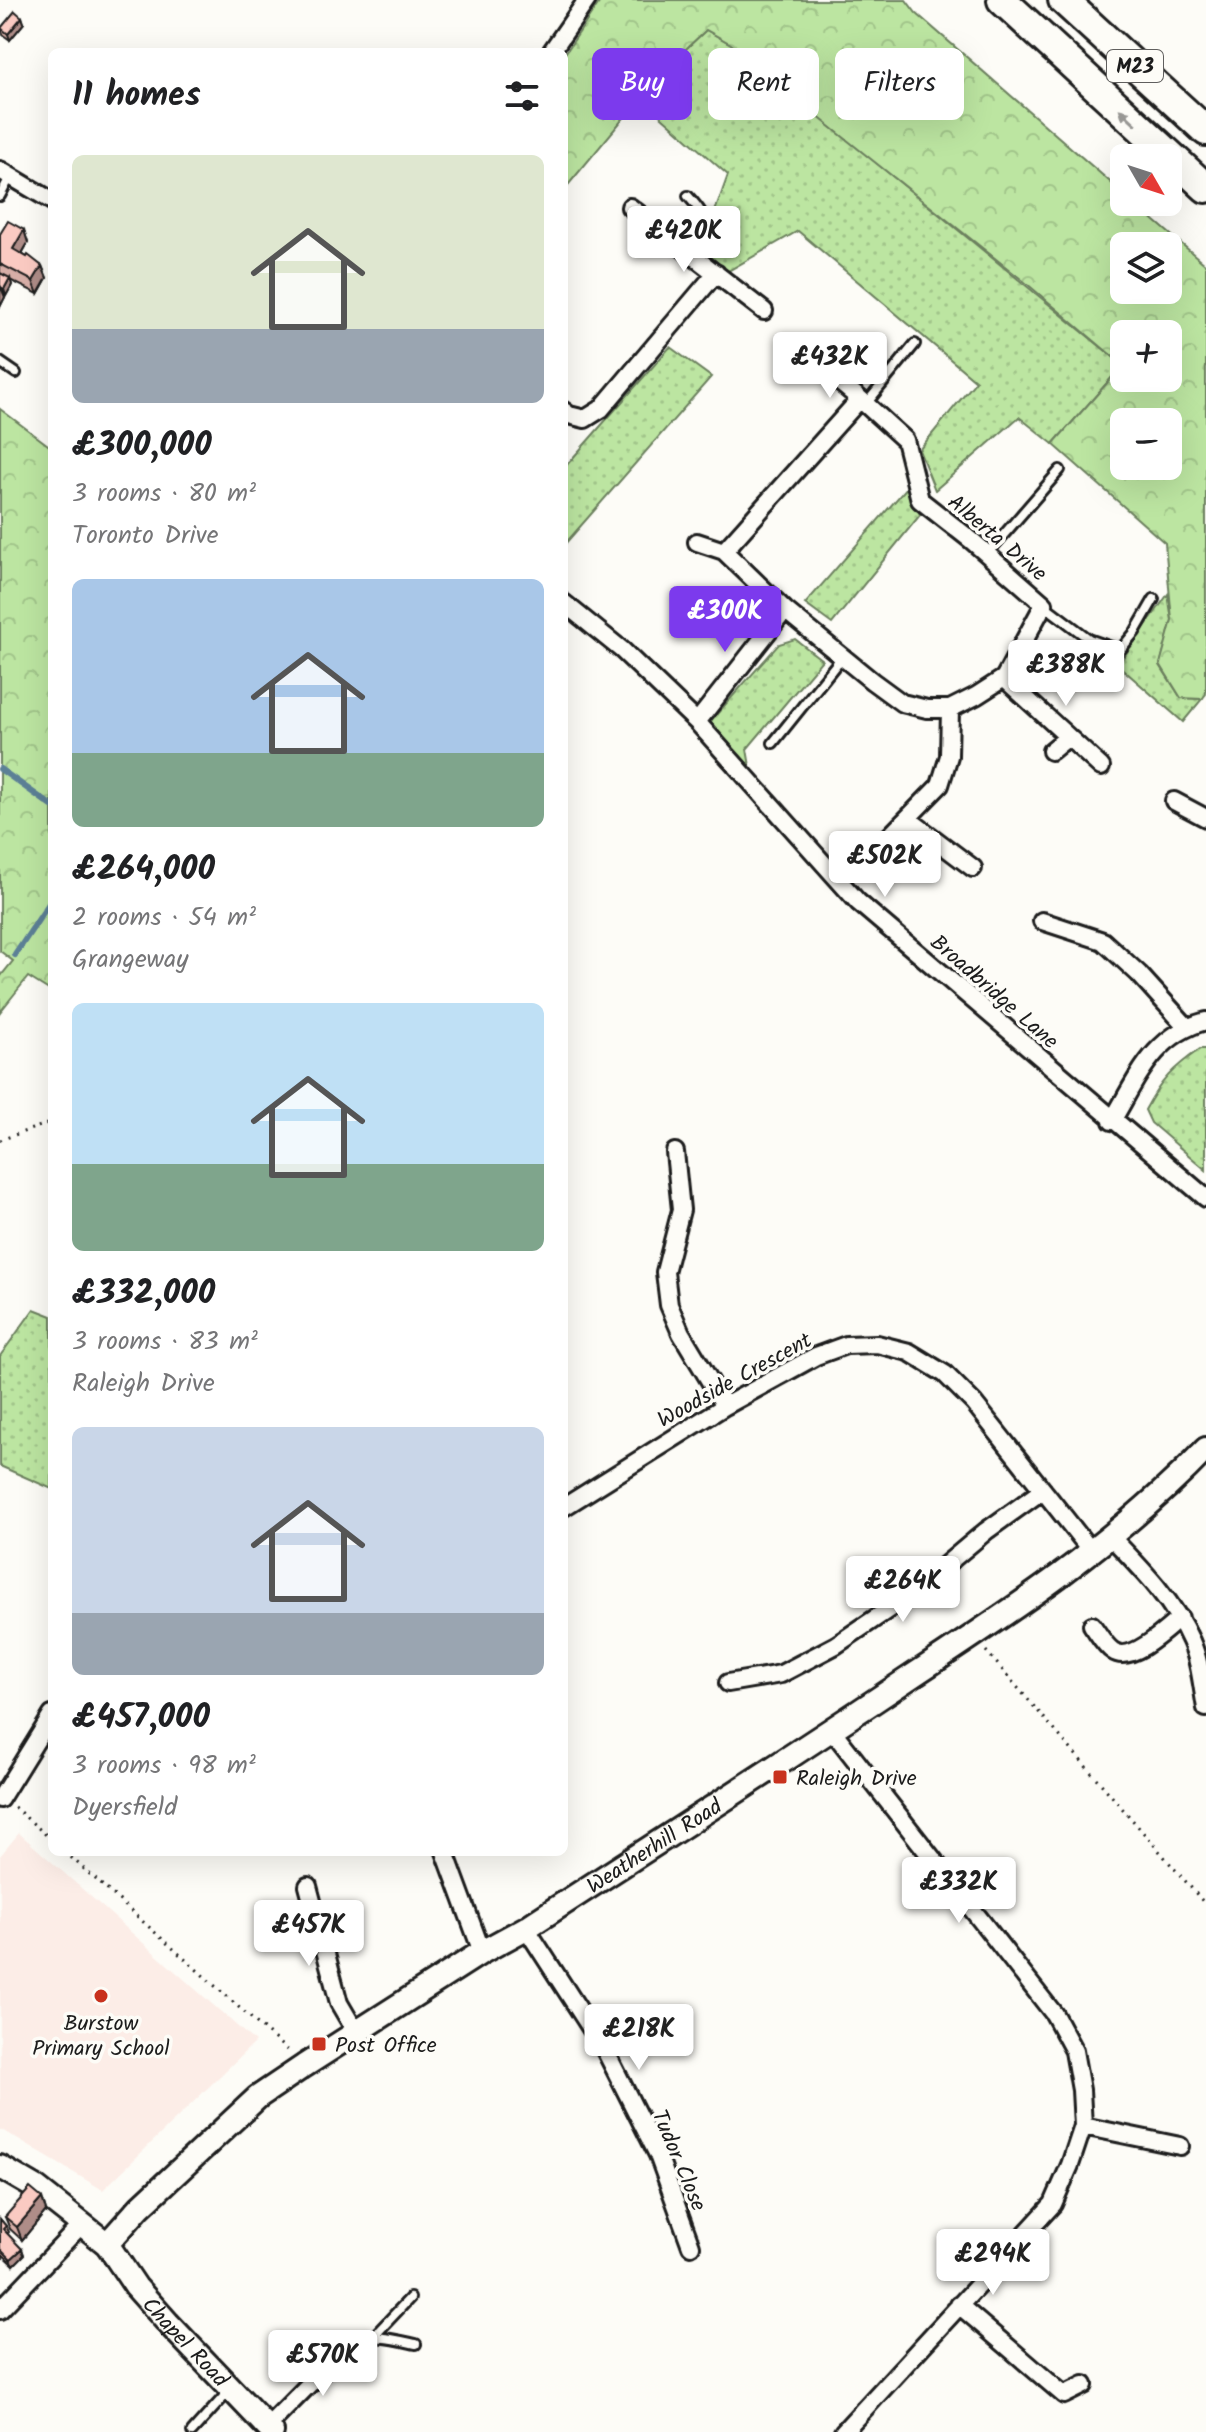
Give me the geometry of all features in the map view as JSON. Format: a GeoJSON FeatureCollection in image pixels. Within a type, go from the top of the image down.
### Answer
{"type":"FeatureCollection","features":[{"type":"Feature","properties":{"kind":"highway","name":"M23"},"geometry":{"type":"LineString","coordinates":[[1002,0],[1206,188]]}},
{"type":"Feature","properties":{"kind":"highway","name":"M23"},"geometry":{"type":"LineString","coordinates":[[1063,0],[1206,131]]}},
{"type":"Feature","properties":{"kind":"street"},"geometry":{"type":"LineString","coordinates":[[554,48],[587,0]]}},
{"type":"Feature","properties":{"kind":"street"},"geometry":{"type":"LineString","coordinates":[[5,173],[48,199]]}},
{"type":"Feature","properties":{"kind":"street"},"geometry":{"type":"LineString","coordinates":[[630,207],[764,311]]}},
{"type":"Feature","properties":{"kind":"street"},"geometry":{"type":"LineString","coordinates":[[568,414],[585,419],[601,409],[716,273]]}},
{"type":"Feature","properties":{"kind":"street","name":"Alberta Drive"},"geometry":{"type":"LineString","coordinates":[[825,370],[905,440],[920,500],[1044,604],[1004,678],[950,709]]}},
{"type":"Feature","properties":{"kind":"street"},"geometry":{"type":"LineString","coordinates":[[724,551],[863,402]]}},
{"type":"Feature","properties":{"kind":"street"},"geometry":{"type":"LineString","coordinates":[[697,542],[724,551],[785,610],[902,703],[927,709],[950,709],[949,756],[940,785],[884,842]]}},
{"type":"Feature","properties":{"kind":"street","name":"Broadbridge Lane"},"geometry":{"type":"LineString","coordinates":[[568,606],[622,650],[697,722],[858,902],[1206,1198]]}},
{"type":"Feature","properties":{"kind":"street"},"geometry":{"type":"LineString","coordinates":[[697,722],[785,610]]}},
{"type":"Feature","properties":{"kind":"street"},"geometry":{"type":"LineString","coordinates":[[1004,678],[1101,767]]}},
{"type":"Feature","properties":{"kind":"street"},"geometry":{"type":"LineString","coordinates":[[1051,751],[1068,737]]}},
{"type":"Feature","properties":{"kind":"street"},"geometry":{"type":"LineString","coordinates":[[1174,801],[1206,818]]}},
{"type":"Feature","properties":{"kind":"street"},"geometry":{"type":"LineString","coordinates":[[908,819],[973,868]]}},
{"type":"Feature","properties":{"kind":"street"},"geometry":{"type":"LineString","coordinates":[[1042,921],[1103,941],[1139,974],[1186,1026]]}},
{"type":"Feature","properties":{"kind":"street"},"geometry":{"type":"LineString","coordinates":[[1112,1121],[1157,1048],[1186,1026],[1206,1021]]}},
{"type":"Feature","properties":{"kind":"street"},"geometry":{"type":"LineString","coordinates":[[675,1152],[681,1210],[665,1272],[669,1305],[681,1333],[725,1406]]}},
{"type":"Feature","properties":{"kind":"street","name":"Woodside Crescent"},"geometry":{"type":"LineString","coordinates":[[568,1504],[725,1406],[816,1356],[846,1345],[877,1344],[909,1352],[945,1374],[974,1403],[1092,1552]]}},
{"type":"Feature","properties":{"kind":"street","name":"Weatherhill Road"},"geometry":{"type":"LineString","coordinates":[[107,2244],[140,2207],[258,2097],[482,1952],[526,1928],[975,1635],[1111,1537],[1154,1501],[1206,1449]]}},
{"type":"Feature","properties":{"kind":"street"},"geometry":{"type":"LineString","coordinates":[[728,1683],[781,1674],[836,1645],[911,1594],[986,1531],[1043,1490]]}},
{"type":"Feature","properties":{"kind":"street"},"geometry":{"type":"LineString","coordinates":[[1111,1537],[1180,1618],[1192,1643],[1206,1708]]}},
{"type":"Feature","properties":{"kind":"street"},"geometry":{"type":"LineString","coordinates":[[1092,1625],[1113,1652],[1125,1654],[1138,1650],[1180,1618]]}},
{"type":"Feature","properties":{"kind":"street"},"geometry":{"type":"LineString","coordinates":[[1,1798],[48,1722]]}},
{"type":"Feature","properties":{"kind":"street"},"geometry":{"type":"LineString","coordinates":[[832,1730],[1054,2014],[1074,2051],[1083,2126],[1053,2204],[843,2432]]}},
{"type":"Feature","properties":{"kind":"street"},"geometry":{"type":"LineString","coordinates":[[446,1856],[482,1952]]}},
{"type":"Feature","properties":{"kind":"street"},"geometry":{"type":"LineString","coordinates":[[308,1886],[339,2003],[356,2032]]}},
{"type":"Feature","properties":{"kind":"street","name":"Tudor Close"},"geometry":{"type":"LineString","coordinates":[[526,1928],[612,2063],[658,2155],[691,2246]]}},
{"type":"Feature","properties":{"kind":"street"},"geometry":{"type":"LineString","coordinates":[[1083,2126],[1180,2146]]}},
{"type":"Feature","properties":{"kind":"street","name":"Chapel Road"},"geometry":{"type":"LineString","coordinates":[[0,2167],[36,2188],[107,2244],[144,2296],[269,2429]]}},
{"type":"Feature","properties":{"kind":"street"},"geometry":{"type":"LineString","coordinates":[[0,2310],[81,2225]]}},
{"type":"Feature","properties":{"kind":"street"},"geometry":{"type":"LineString","coordinates":[[959,2305],[1064,2395],[1084,2385]]}},
{"type":"Feature","properties":{"kind":"street"},"geometry":{"type":"LineString","coordinates":[[269,2429],[352,2341]]}},
{"type":"Feature","properties":{"kind":"lane"},"geometry":{"type":"LineString","coordinates":[[0,196],[5,173]]}},
{"type":"Feature","properties":{"kind":"lane"},"geometry":{"type":"LineString","coordinates":[[688,196],[699,208],[706,224],[705,233],[693,256]]}},
{"type":"Feature","properties":{"kind":"lane"},"geometry":{"type":"LineString","coordinates":[[863,402],[915,344]]}},
{"type":"Feature","properties":{"kind":"lane"},"geometry":{"type":"LineString","coordinates":[[0,362],[16,373]]}},
{"type":"Feature","properties":{"kind":"lane"},"geometry":{"type":"LineString","coordinates":[[987,554],[1060,470]]}},
{"type":"Feature","properties":{"kind":"lane"},"geometry":{"type":"LineString","coordinates":[[1044,604],[1089,639],[1120,650],[1135,632],[1154,599]]}},
{"type":"Feature","properties":{"kind":"lane"},"geometry":{"type":"LineString","coordinates":[[773,743],[843,657]]}},
{"type":"Feature","properties":{"kind":"lane"},"geometry":{"type":"LineString","coordinates":[[373,2337],[410,2298]]}},
{"type":"Feature","properties":{"kind":"lane"},"geometry":{"type":"LineString","coordinates":[[352,2341],[384,2336],[416,2344]]}},
{"type":"Feature","properties":{"kind":"lane"},"geometry":{"type":"LineString","coordinates":[[192,2432],[231,2389]]}},
{"type":"Feature","properties":{"kind":"path"},"geometry":{"type":"LineString","coordinates":[[0,1140],[48,1123]]}},
{"type":"Feature","properties":{"kind":"path"},"geometry":{"type":"LineString","coordinates":[[975,1635],[987,1653],[1206,1905]]}},
{"type":"Feature","properties":{"kind":"path"},"geometry":{"type":"LineString","coordinates":[[1,1798],[48,1837]]}},
{"type":"Feature","properties":{"kind":"path"},"geometry":{"type":"LineString","coordinates":[[69,1856],[304,2066]]}},
{"type":"Feature","properties":{"kind":"shaded area","name":"Burstow Primary School"},"geometry":{"type":"Polygon","coordinates":[[[19,1833],[255,2042],[103,2190],[0,2129],[0,1856],[19,1833]]]}},
{"type":"Feature","properties":{"kind":"green space"},"geometry":{"type":"Polygon","coordinates":[[[601,0],[906,0],[916,13],[956,48],[835,48],[835,120],[964,120],[964,55],[1110,182],[1110,216],[1149,216],[1168,232],[1110,232],[1110,304],[1182,304],[1182,244],[1206,265],[1206,694],[1202,699],[1181,698],[1160,664],[1172,620],[1165,543],[1053,444],[1110,380],[1110,392],[1182,392],[1182,320],[1110,320],[1110,354],[819,118],[819,48],[735,48],[706,30],[687,48],[592,48],[592,120],[622,120],[568,185],[568,49],[601,0]]]}},
{"type":"Feature","properties":{"kind":"green space"},"geometry":{"type":"Polygon","coordinates":[[[706,30],[736,48],[708,48],[708,120],[819,120],[819,116],[1110,354],[1110,380],[1053,444],[1019,417],[935,490],[919,450],[976,381],[798,231],[728,271],[701,251],[728,175],[665,120],[692,120],[692,48],[687,48],[706,30]]]}},
{"type":"Feature","properties":{"kind":"green space"},"geometry":{"type":"Polygon","coordinates":[[[670,347],[711,377],[568,540],[568,463],[670,347]]]}},
{"type":"Feature","properties":{"kind":"green space"},"geometry":{"type":"Polygon","coordinates":[[[0,409],[48,445],[48,990],[28,977],[0,1012],[0,977],[13,961],[0,951],[0,409]]]}},
{"type":"Feature","properties":{"kind":"green space"},"geometry":{"type":"Polygon","coordinates":[[[909,485],[920,515],[832,624],[805,604],[909,485]]]}},
{"type":"Feature","properties":{"kind":"green space"},"geometry":{"type":"Polygon","coordinates":[[[1168,594],[1172,620],[1160,665],[1181,698],[1202,699],[1183,722],[1118,665],[1168,594]]]}},
{"type":"Feature","properties":{"kind":"green space"},"geometry":{"type":"Polygon","coordinates":[[[795,639],[822,660],[747,749],[753,784],[708,724],[779,644],[795,639]]]}},
{"type":"Feature","properties":{"kind":"green space"},"geometry":{"type":"Polygon","coordinates":[[[1200,1049],[1206,1049],[1206,1170],[1151,1123],[1145,1110],[1168,1075],[1200,1049]]]}},
{"type":"Feature","properties":{"kind":"green space"},"geometry":{"type":"Polygon","coordinates":[[[34,1309],[48,1314],[48,1487],[0,1466],[0,1356],[34,1309]]]}},
{"type":"Feature","properties":{"kind":"building"},"geometry":{"type":"Polygon","coordinates":[[[15,11],[22,17],[8,34],[1,28],[15,11]]]}},
{"type":"Feature","properties":{"kind":"building"},"geometry":{"type":"Polygon","coordinates":[[[8,221],[24,230],[13,249],[28,255],[42,266],[33,281],[0,264],[0,234],[8,221]]]}},
{"type":"Feature","properties":{"kind":"building"},"geometry":{"type":"Polygon","coordinates":[[[0,273],[10,278],[4,289],[0,285],[0,273]]]}},
{"type":"Feature","properties":{"kind":"building"},"geometry":{"type":"Polygon","coordinates":[[[30,2188],[42,2198],[17,2227],[5,2217],[30,2188]]]}},
{"type":"Feature","properties":{"kind":"building"},"geometry":{"type":"Polygon","coordinates":[[[0,2219],[6,2226],[3,2229],[22,2249],[11,2259],[0,2248],[0,2219]]]}},
{"type":"Feature","properties":{"kind":"waterway"},"geometry":{"type":"LineString","coordinates":[[0,769],[48,803]]}},
{"type":"Feature","properties":{"kind":"waterway"},"geometry":{"type":"LineString","coordinates":[[15,955],[48,905]]}},
{"type":"Feature","properties":{"kind":"place","name":"Raleigh Drive"},"geometry":{"type":"Point","coordinates":[780,1777]}},
{"type":"Feature","properties":{"kind":"place","name":"Burstow Primary School"},"geometry":{"type":"Point","coordinates":[101,1996]}},
{"type":"Feature","properties":{"kind":"place","name":"Post Office"},"geometry":{"type":"Point","coordinates":[319,2044]}}]}
